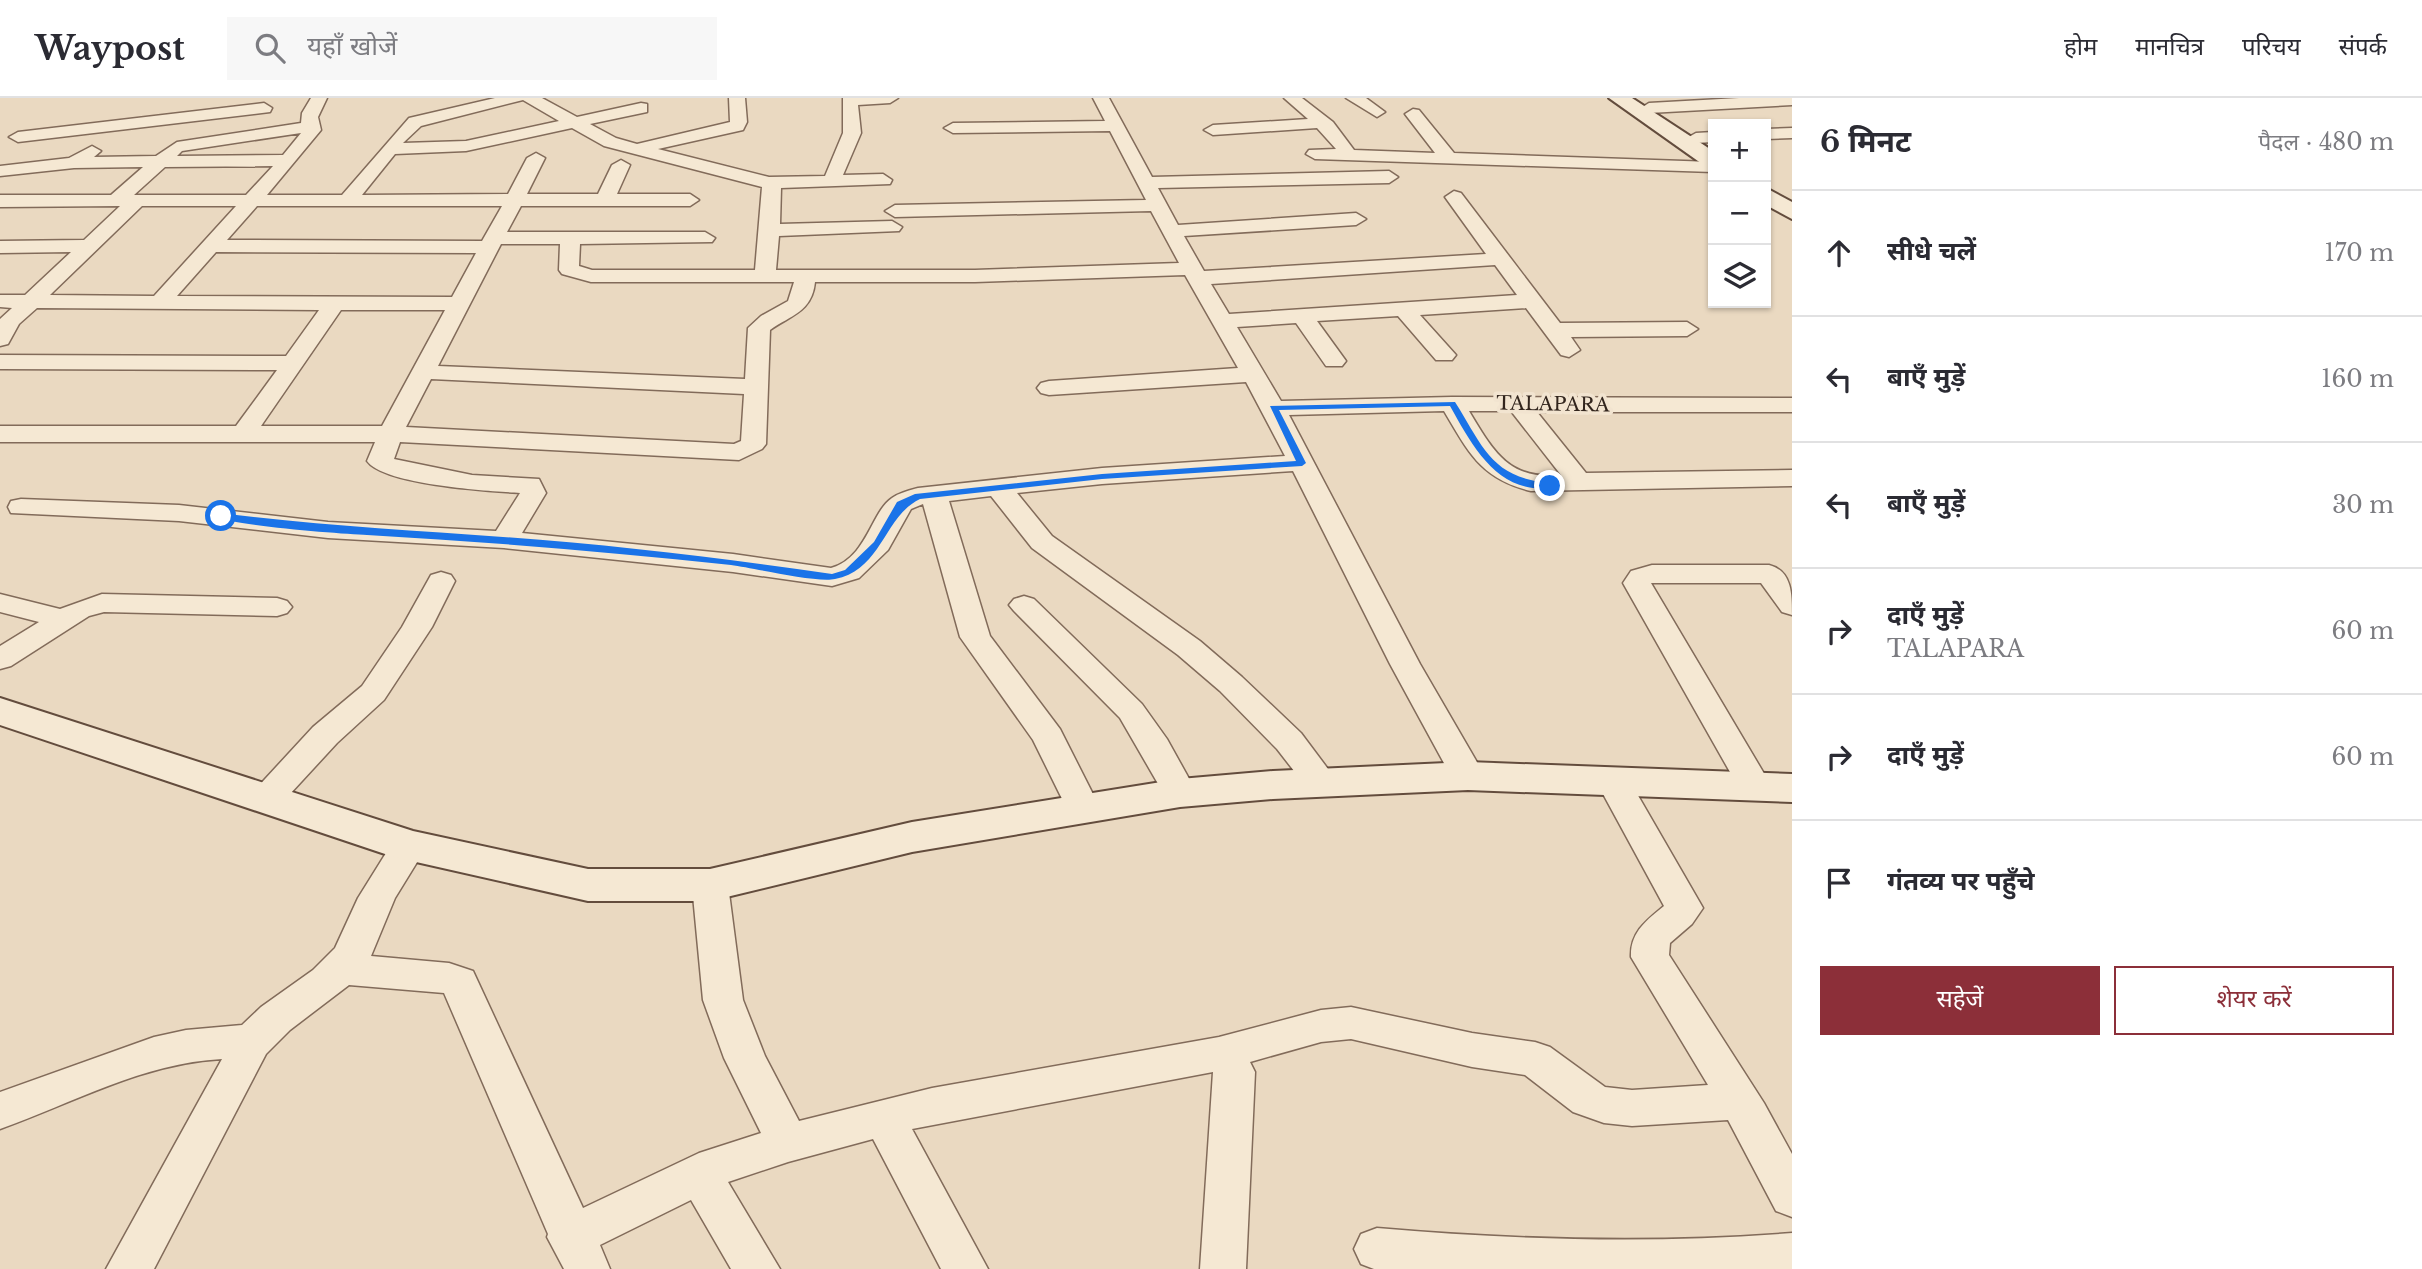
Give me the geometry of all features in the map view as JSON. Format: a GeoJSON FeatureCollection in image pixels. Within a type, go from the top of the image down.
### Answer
{"type":"FeatureCollection","features":[{"type":"Feature","properties":{"kind":"street"},"geometry":{"type":"LineString","coordinates":[[159,303],[306,141],[312,108],[319,98]]}},
{"type":"Feature","properties":{"kind":"street"},"geometry":{"type":"LineString","coordinates":[[348,200],[389,149],[415,122],[516,98]]}},
{"type":"Feature","properties":{"kind":"street"},"geometry":{"type":"LineString","coordinates":[[530,98],[571,123],[610,142],[769,183],[883,180]]}},
{"type":"Feature","properties":{"kind":"street"},"geometry":{"type":"LineString","coordinates":[[636,150],[737,126],[737,98],[745,98]]}},
{"type":"Feature","properties":{"kind":"street"},"geometry":{"type":"LineString","coordinates":[[832,181],[852,133],[849,101],[890,98]]}},
{"type":"Feature","properties":{"kind":"street"},"geometry":{"type":"LineString","coordinates":[[1101,98],[1194,274],[1273,408],[1405,664],[1468,776]]}},
{"type":"Feature","properties":{"kind":"street"},"geometry":{"type":"LineString","coordinates":[[1292,98],[1329,130],[1349,155]]}},
{"type":"Feature","properties":{"kind":"street"},"geometry":{"type":"LineString","coordinates":[[1354,98],[1377,112]]}},
{"type":"Feature","properties":{"kind":"street"},"geometry":{"type":"LineString","coordinates":[[1619,98],[1708,158]]}},
{"type":"Feature","properties":{"kind":"street"},"geometry":{"type":"LineString","coordinates":[[1642,103],[1792,100]]}},
{"type":"Feature","properties":{"kind":"street"},"geometry":{"type":"LineString","coordinates":[[1642,103],[1707,142]]}},
{"type":"Feature","properties":{"kind":"street"},"geometry":{"type":"LineString","coordinates":[[18,137],[264,108]]}},
{"type":"Feature","properties":{"kind":"street"},"geometry":{"type":"LineString","coordinates":[[389,149],[466,146],[641,108]]}},
{"type":"Feature","properties":{"kind":"street"},"geometry":{"type":"LineString","coordinates":[[1413,114],[1447,156]]}},
{"type":"Feature","properties":{"kind":"street"},"geometry":{"type":"LineString","coordinates":[[0,150],[34,125]]}},
{"type":"Feature","properties":{"kind":"street"},"geometry":{"type":"LineString","coordinates":[[74,163],[84,159],[117,125]]}},
{"type":"Feature","properties":{"kind":"street"},"geometry":{"type":"LineString","coordinates":[[953,128],[1116,126]]}},
{"type":"Feature","properties":{"kind":"street"},"geometry":{"type":"LineString","coordinates":[[0,340],[10,321],[88,246],[159,161],[183,144],[310,127]]}},
{"type":"Feature","properties":{"kind":"street"},"geometry":{"type":"LineString","coordinates":[[1213,130],[1329,130],[1361,135]]}},
{"type":"Feature","properties":{"kind":"street"},"geometry":{"type":"LineString","coordinates":[[1771,134],[1792,133]]}},
{"type":"Feature","properties":{"kind":"street"},"geometry":{"type":"LineString","coordinates":[[1403,136],[1430,136]]}},
{"type":"Feature","properties":{"kind":"street"},"geometry":{"type":"LineString","coordinates":[[1315,155],[1447,156],[1708,167]]}},
{"type":"Feature","properties":{"kind":"street"},"geometry":{"type":"LineString","coordinates":[[504,540],[533,493],[530,485],[472,483],[389,467],[380,461],[390,434],[537,158]]}},
{"type":"Feature","properties":{"kind":"street"},"geometry":{"type":"LineString","coordinates":[[0,171],[74,163],[288,160]]}},
{"type":"Feature","properties":{"kind":"street"},"geometry":{"type":"LineString","coordinates":[[605,199],[621,165]]}},
{"type":"Feature","properties":{"kind":"street"},"geometry":{"type":"LineString","coordinates":[[1146,183],[1406,177]]}},
{"type":"Feature","properties":{"kind":"street"},"geometry":{"type":"LineString","coordinates":[[765,275],[773,190],[769,183]]}},
{"type":"Feature","properties":{"kind":"street"},"geometry":{"type":"LineString","coordinates":[[1453,184],[1499,259],[1569,350]]}},
{"type":"Feature","properties":{"kind":"street"},"geometry":{"type":"LineString","coordinates":[[1771,188],[1792,202]]}},
{"type":"Feature","properties":{"kind":"street"},"geometry":{"type":"LineString","coordinates":[[1771,198],[1792,212]]}},
{"type":"Feature","properties":{"kind":"street"},"geometry":{"type":"LineString","coordinates":[[0,201],[690,200]]}},
{"type":"Feature","properties":{"kind":"street"},"geometry":{"type":"LineString","coordinates":[[769,230],[894,219],[1157,205]]}},
{"type":"Feature","properties":{"kind":"street"},"geometry":{"type":"LineString","coordinates":[[1171,231],[1356,219]]}},
{"type":"Feature","properties":{"kind":"street"},"geometry":{"type":"LineString","coordinates":[[210,246],[492,242],[570,238],[705,238]]}},
{"type":"Feature","properties":{"kind":"street"},"geometry":{"type":"LineString","coordinates":[[570,238],[569,270],[581,275],[1194,274],[1358,270],[1499,259]]}},
{"type":"Feature","properties":{"kind":"street"},"geometry":{"type":"LineString","coordinates":[[0,247],[88,246]]}},
{"type":"Feature","properties":{"kind":"street"},"geometry":{"type":"LineString","coordinates":[[0,434],[390,434],[739,452],[754,444],[759,328],[797,307],[802,301],[806,275]]}},
{"type":"Feature","properties":{"kind":"street"},"geometry":{"type":"LineString","coordinates":[[0,301],[460,303]]}},
{"type":"Feature","properties":{"kind":"street"},"geometry":{"type":"LineString","coordinates":[[1222,321],[1531,301]]}},
{"type":"Feature","properties":{"kind":"street"},"geometry":{"type":"LineString","coordinates":[[245,432],[335,303]]}},
{"type":"Feature","properties":{"kind":"street"},"geometry":{"type":"LineString","coordinates":[[1404,310],[1444,355]]}},
{"type":"Feature","properties":{"kind":"street"},"geometry":{"type":"LineString","coordinates":[[1302,316],[1334,361]]}},
{"type":"Feature","properties":{"kind":"street"},"geometry":{"type":"LineString","coordinates":[[1553,330],[1687,329]]}},
{"type":"Feature","properties":{"kind":"street"},"geometry":{"type":"LineString","coordinates":[[0,362],[293,363]]}},
{"type":"Feature","properties":{"kind":"street"},"geometry":{"type":"LineString","coordinates":[[425,372],[755,387]]}},
{"type":"Feature","properties":{"kind":"street"},"geometry":{"type":"LineString","coordinates":[[1049,388],[1253,374]]}},
{"type":"Feature","properties":{"kind":"street"},"geometry":{"type":"LineString","coordinates":[[1452,404],[1480,451],[1507,477],[1535,485],[1578,481],[1792,478]]}},
{"type":"Feature","properties":{"kind":"street","name":"TALAPARA"},"geometry":{"type":"LineString","coordinates":[[1273,408],[1452,404],[1792,405]]}},
{"type":"Feature","properties":{"kind":"street"},"geometry":{"type":"LineString","coordinates":[[1518,404],[1578,481]]}},
{"type":"Feature","properties":{"kind":"street"},"geometry":{"type":"LineString","coordinates":[[21,507],[179,513],[328,530],[504,540],[733,562],[832,577],[849,572],[878,544],[900,504],[934,494],[1102,476],[1302,463]]}},
{"type":"Feature","properties":{"kind":"street"},"geometry":{"type":"LineString","coordinates":[[999,488],[1042,542],[1189,648],[1231,684],[1289,741],[1320,781]]}},
{"type":"Feature","properties":{"kind":"street"},"geometry":{"type":"LineString","coordinates":[[934,494],[975,637],[1048,737],[1083,808]]}},
{"type":"Feature","properties":{"kind":"street"},"geometry":{"type":"LineString","coordinates":[[1773,788],[1637,583],[1641,577],[1652,574],[1780,574],[1792,606]]}},
{"type":"Feature","properties":{"kind":"street"},"geometry":{"type":"LineString","coordinates":[[266,799],[325,735],[373,693],[417,628],[441,581]]}},
{"type":"Feature","properties":{"kind":"street"},"geometry":{"type":"LineString","coordinates":[[0,659],[63,619],[91,605],[115,602],[277,607]]}},
{"type":"Feature","properties":{"kind":"street"},"geometry":{"type":"LineString","coordinates":[[0,603],[63,619]]}},
{"type":"Feature","properties":{"kind":"street"},"geometry":{"type":"LineString","coordinates":[[1024,605],[1131,711],[1151,739],[1180,793]]}},
{"type":"Feature","properties":{"kind":"street"},"geometry":{"type":"LineString","coordinates":[[0,710],[409,846],[588,885],[710,885],[912,836],[1180,793],[1320,781],[1468,776],[1773,788]]}},
{"type":"Feature","properties":{"kind":"street"},"geometry":{"type":"LineString","coordinates":[[1613,781],[1680,895],[1684,908],[1675,921],[1653,933],[1648,944],[1650,957],[1740,1101],[1792,1197]]}},
{"type":"Feature","properties":{"kind":"street"},"geometry":{"type":"LineString","coordinates":[[129,1269],[252,1042],[268,1022],[349,959],[362,936],[373,906],[409,846]]}},
{"type":"Feature","properties":{"kind":"street"},"geometry":{"type":"LineString","coordinates":[[710,885],[723,1000],[745,1058],[788,1143]]}},
{"type":"Feature","properties":{"kind":"street"},"geometry":{"type":"LineString","coordinates":[[339,969],[449,978],[458,982],[578,1253],[699,1174],[788,1143],[932,1106],[1219,1054],[1321,1026],[1351,1023],[1460,1048],[1535,1059],[1546,1064],[1576,1091],[1604,1105],[1632,1108],[1740,1101]]}},
{"type":"Feature","properties":{"kind":"street"},"geometry":{"type":"LineString","coordinates":[[0,1111],[156,1052],[219,1040],[252,1042]]}},
{"type":"Feature","properties":{"kind":"street"},"geometry":{"type":"LineString","coordinates":[[1219,1054],[1229,1061],[1234,1072],[1223,1269]]}},
{"type":"Feature","properties":{"kind":"street"},"geometry":{"type":"LineString","coordinates":[[884,1118],[965,1269]]}},
{"type":"Feature","properties":{"kind":"street"},"geometry":{"type":"LineString","coordinates":[[699,1174],[757,1269]]}},
{"type":"Feature","properties":{"kind":"street"},"geometry":{"type":"LineString","coordinates":[[1377,1249],[1502,1260],[1641,1263],[1731,1260],[1792,1254]]}},
{"type":"Feature","properties":{"kind":"route"},"geometry":{"type":"LineString","coordinates":[[221,516],[328,530],[504,540],[733,562],[832,577],[849,572],[878,544],[900,504],[918,496],[1102,476],[1302,463],[1273,408],[1452,404],[1480,451],[1507,477],[1521,483],[1550,486]]}}]}
